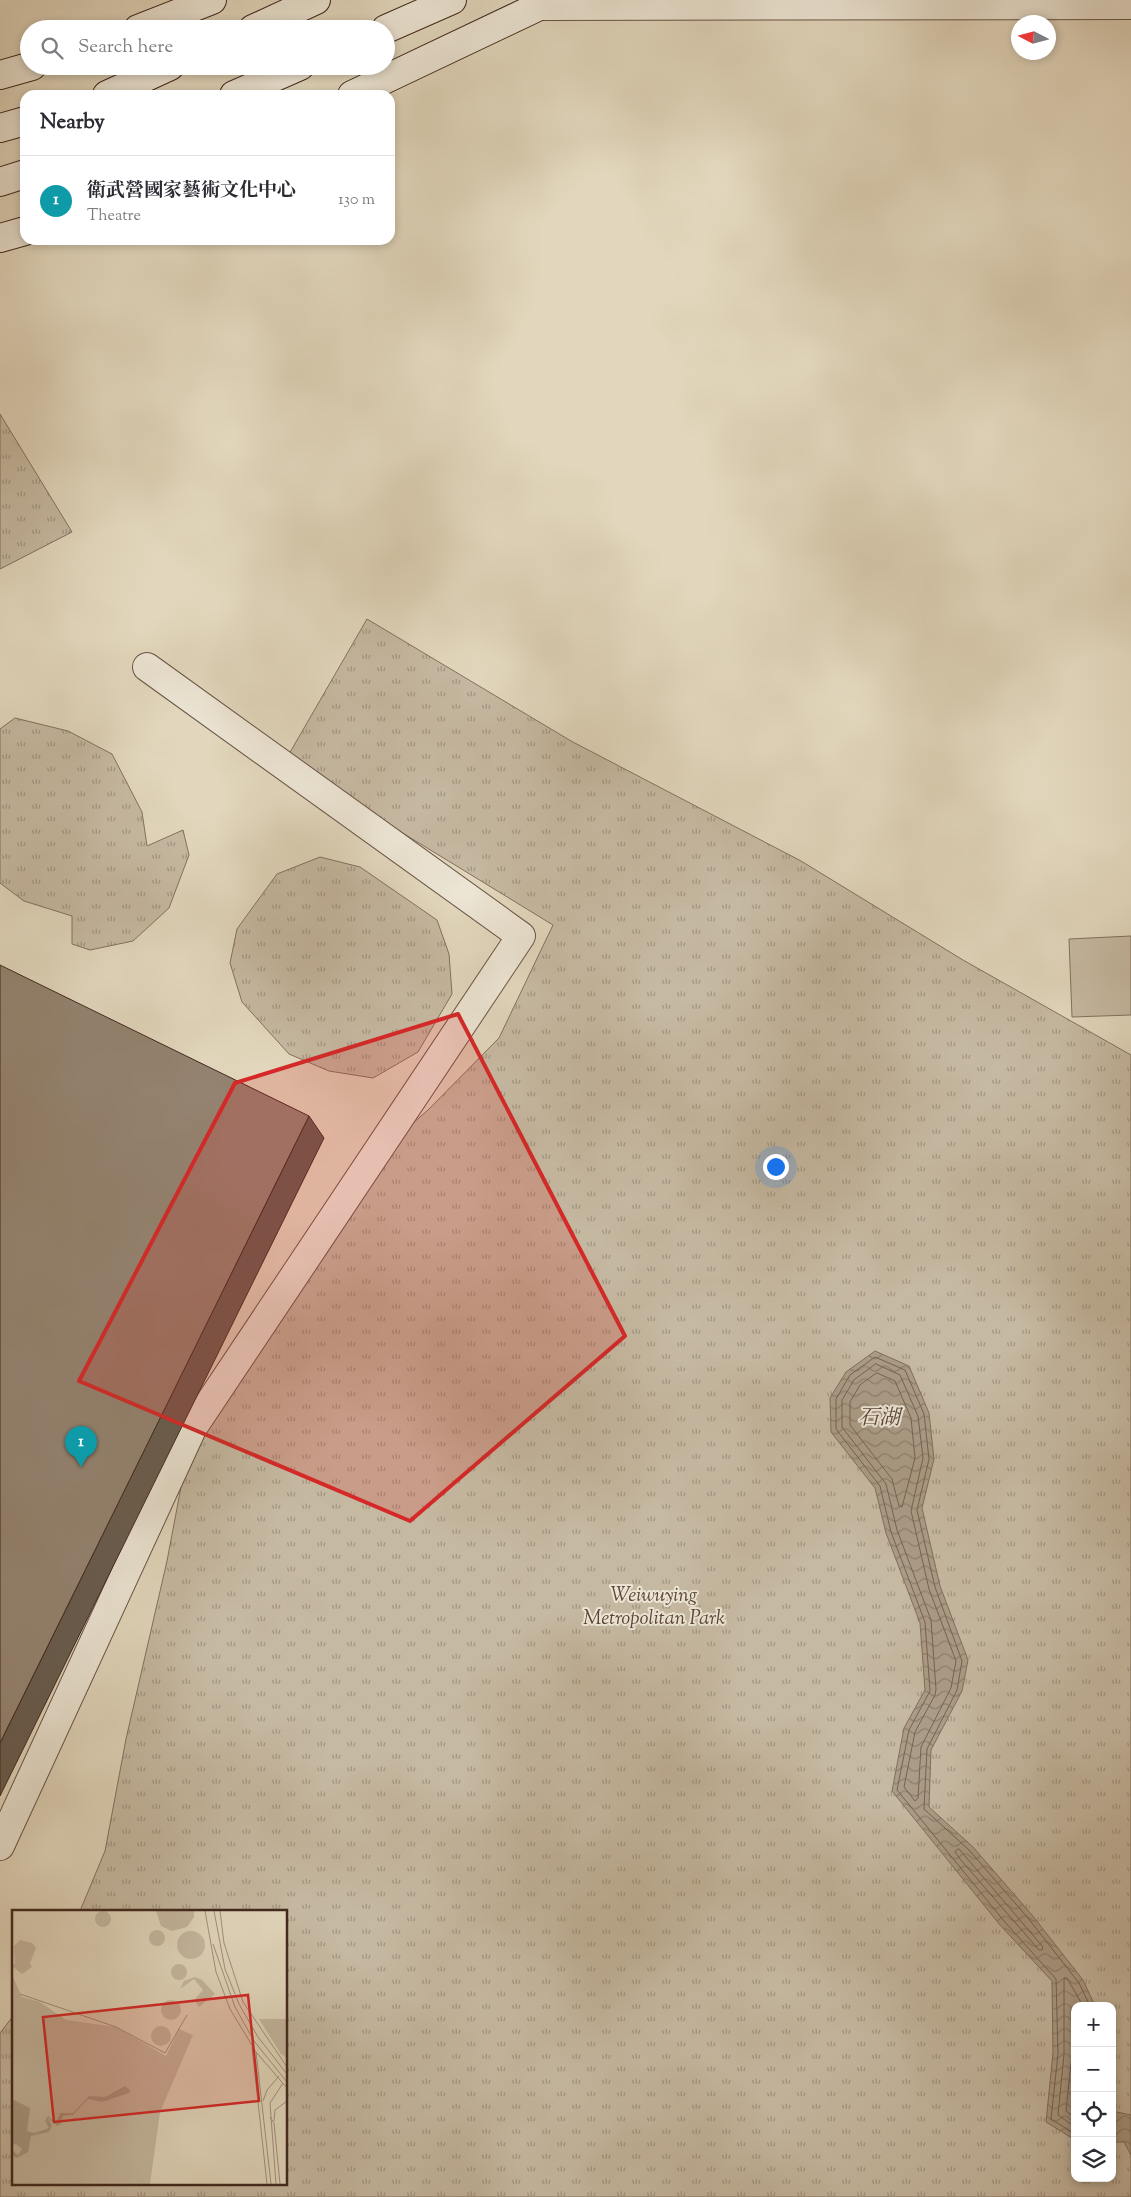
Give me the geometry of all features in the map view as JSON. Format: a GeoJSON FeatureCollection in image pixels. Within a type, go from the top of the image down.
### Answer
{"type":"FeatureCollection","features":[{"type":"Feature","properties":{"kind":"street"},"geometry":{"type":"LineString","coordinates":[[161,20],[212,0]]}},
{"type":"Feature","properties":{"kind":"street"},"geometry":{"type":"LineString","coordinates":[[273,20],[316,0]]}},
{"type":"Feature","properties":{"kind":"street"},"geometry":{"type":"LineString","coordinates":[[395,25],[452,0]]}},
{"type":"Feature","properties":{"kind":"street"},"geometry":{"type":"LineString","coordinates":[[395,75],[546,3],[1131,5]]}},
{"type":"Feature","properties":{"kind":"street"},"geometry":{"type":"LineString","coordinates":[[0,75],[20,69]]}},
{"type":"Feature","properties":{"kind":"street"},"geometry":{"type":"LineString","coordinates":[[118,90],[150,75]]}},
{"type":"Feature","properties":{"kind":"street"},"geometry":{"type":"LineString","coordinates":[[245,90],[280,75]]}},
{"type":"Feature","properties":{"kind":"street"},"geometry":{"type":"LineString","coordinates":[[363,90],[394,75]]}},
{"type":"Feature","properties":{"kind":"street"},"geometry":{"type":"LineString","coordinates":[[0,128],[20,122]]}},
{"type":"Feature","properties":{"kind":"street"},"geometry":{"type":"LineString","coordinates":[[0,182],[20,176]]}},
{"type":"Feature","properties":{"kind":"street"},"geometry":{"type":"LineString","coordinates":[[0,238],[20,232]]}},
{"type":"Feature","properties":{"kind":"street"},"geometry":{"type":"LineString","coordinates":[[0,1846],[192,1429],[521,936],[147,667]]}},
{"type":"Feature","properties":{"kind":"highlighted area"},"geometry":{"type":"Polygon","coordinates":[[[458,1014],[625,1336],[410,1521],[79,1381],[235,1083],[458,1014]]]}},
{"type":"Feature","properties":{"kind":"green space"},"geometry":{"type":"Polygon","coordinates":[[[0,414],[72,532],[0,569],[0,414]]]}},
{"type":"Feature","properties":{"kind":"green space","name":"Weiwuying Metropolitan Park"},"geometry":{"type":"Polygon","coordinates":[[[367,619],[571,741],[801,861],[963,960],[1131,1055],[1131,2197],[0,2197],[0,2033],[12,2018],[12,2184],[288,2184],[288,1910],[80,1910],[105,1851],[126,1739],[167,1561],[192,1429],[355,1173],[428,1110],[499,1038],[553,925],[285,761],[367,619]]]}},
{"type":"Feature","properties":{"kind":"green space"},"geometry":{"type":"Polygon","coordinates":[[[15,718],[68,731],[112,754],[142,812],[147,846],[183,830],[189,855],[169,908],[133,941],[90,950],[72,944],[72,916],[24,901],[0,883],[0,729],[15,718]]]}},
{"type":"Feature","properties":{"kind":"green space"},"geometry":{"type":"Polygon","coordinates":[[[320,857],[360,867],[437,920],[449,954],[452,994],[418,1052],[373,1078],[329,1071],[289,1054],[242,1002],[230,963],[237,929],[277,874],[320,857]]]}},
{"type":"Feature","properties":{"kind":"green space"},"geometry":{"type":"Polygon","coordinates":[[[1131,936],[1131,1015],[1072,1017],[1069,939],[1131,936]]]}},
{"type":"Feature","properties":{"kind":"water","name":"石湖"},"geometry":{"type":"Polygon","coordinates":[[[875,1351],[909,1366],[929,1413],[934,1459],[922,1508],[940,1586],[968,1660],[962,1691],[931,1750],[929,1807],[973,1847],[1032,1915],[1083,1980],[1093,2002],[1071,2002],[1071,2138],[1046,2122],[1053,2053],[1052,1981],[1000,1925],[892,1791],[904,1728],[925,1690],[920,1623],[886,1533],[875,1488],[831,1432],[830,1398],[846,1372],[875,1351]]]}},
{"type":"Feature","properties":{"kind":"water"},"geometry":{"type":"Polygon","coordinates":[[[1116,2112],[1131,2115],[1131,2155],[1124,2142],[1116,2142],[1116,2112]]]}},
{"type":"Feature","properties":{"kind":"building"},"geometry":{"type":"Polygon","coordinates":[[[0,965],[309,1116],[0,1743],[0,965]]]}},
{"type":"Feature","properties":{"kind":"place","name":"衛武營國家藝術文化中心"},"geometry":{"type":"Point","coordinates":[81,1467]}}]}
